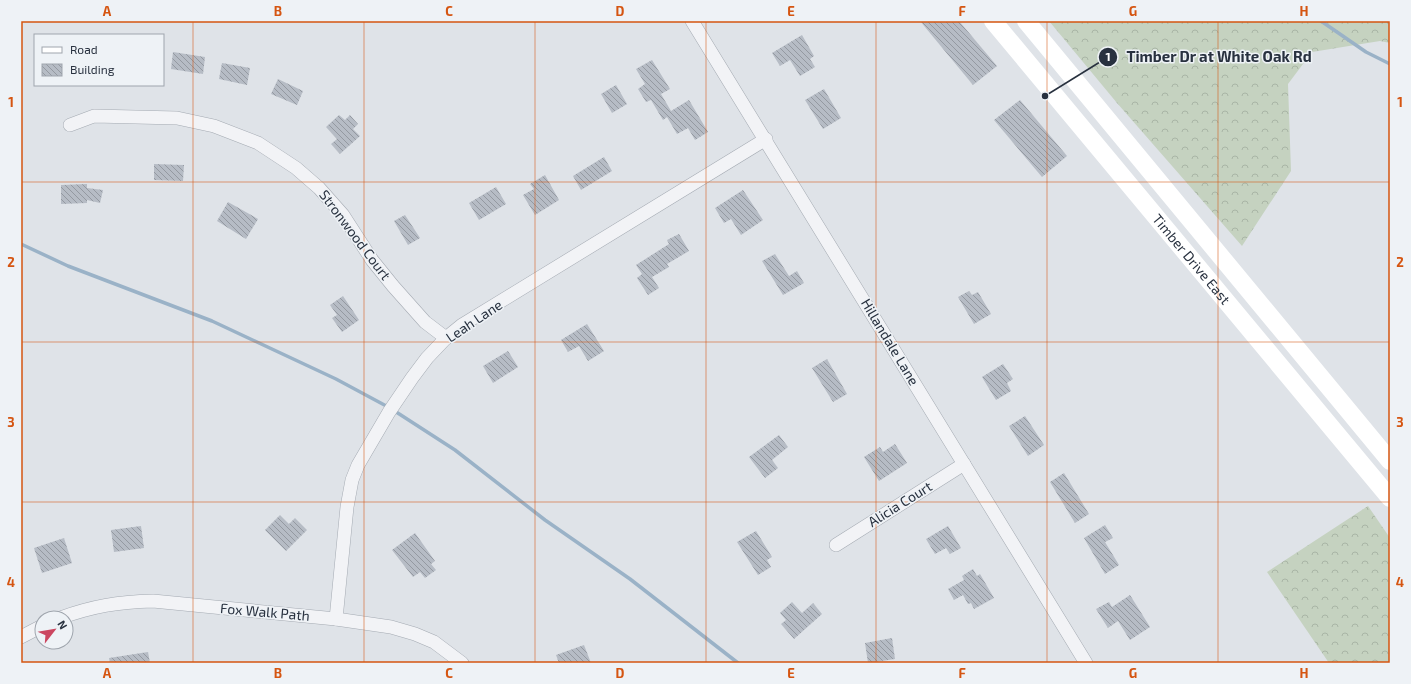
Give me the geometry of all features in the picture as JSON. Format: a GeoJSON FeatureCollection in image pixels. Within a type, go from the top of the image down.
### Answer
{"type":"FeatureCollection","features":[{"type":"Feature","properties":{"kind":"main road","name":"Timber Drive East"},"geometry":{"type":"LineString","coordinates":[[993,21],[1390,498]]}},
{"type":"Feature","properties":{"kind":"main road","name":"Timber Drive East"},"geometry":{"type":"LineString","coordinates":[[1026,21],[1390,461]]}},
{"type":"Feature","properties":{"kind":"main road"},"geometry":{"type":"LineString","coordinates":[[1309,401],[1390,485]]}},
{"type":"Feature","properties":{"kind":"street","name":"Hillandale Lane"},"geometry":{"type":"LineString","coordinates":[[692,21],[766,139],[1086,663]]}},
{"type":"Feature","properties":{"kind":"street","name":"Stronwood Court"},"geometry":{"type":"LineString","coordinates":[[70,125],[94,116],[177,118],[214,126],[258,143],[296,168],[319,188],[343,215],[372,260],[393,286],[425,322],[446,338]]}},
{"type":"Feature","properties":{"kind":"street","name":"Leah Lane"},"geometry":{"type":"LineString","coordinates":[[336,618],[347,507],[352,480],[358,464],[396,400],[427,358],[446,338],[462,326],[766,139]]}},
{"type":"Feature","properties":{"kind":"street","name":"Alicia Court"},"geometry":{"type":"LineString","coordinates":[[836,545],[964,464]]}},
{"type":"Feature","properties":{"kind":"street","name":"Fox Walk Path"},"geometry":{"type":"LineString","coordinates":[[74,614],[98,606],[130,601],[153,601],[336,618],[391,626],[415,634],[434,642],[462,663]]}},
{"type":"Feature","properties":{"kind":"street"},"geometry":{"type":"LineString","coordinates":[[21,637],[34,630]]}},
{"type":"Feature","properties":{"kind":"green space"},"geometry":{"type":"Polygon","coordinates":[[[1049,21],[1390,21],[1390,43],[1380,41],[1312,52],[1288,84],[1291,171],[1242,246],[1117,103],[1049,21]]]}},
{"type":"Feature","properties":{"kind":"green space"},"geometry":{"type":"Polygon","coordinates":[[[1368,506],[1390,538],[1390,663],[1329,663],[1267,572],[1368,506]]]}},
{"type":"Feature","properties":{"kind":"building"},"geometry":{"type":"Polygon","coordinates":[[[920,21],[959,21],[997,66],[973,85],[920,21]]]}},
{"type":"Feature","properties":{"kind":"building"},"geometry":{"type":"Polygon","coordinates":[[[802,35],[814,56],[810,59],[815,67],[800,76],[790,60],[780,66],[772,53],[802,35]]]}},
{"type":"Feature","properties":{"kind":"building"},"geometry":{"type":"Polygon","coordinates":[[[173,52],[205,57],[203,74],[171,69],[173,52]]]}},
{"type":"Feature","properties":{"kind":"building"},"geometry":{"type":"Polygon","coordinates":[[[652,60],[670,89],[661,94],[671,111],[689,100],[708,132],[695,140],[688,128],[677,134],[667,117],[663,120],[651,100],[646,102],[638,89],[645,84],[636,69],[652,60]]]}},
{"type":"Feature","properties":{"kind":"building"},"geometry":{"type":"Polygon","coordinates":[[[222,63],[250,68],[247,85],[219,79],[222,63]]]}},
{"type":"Feature","properties":{"kind":"building"},"geometry":{"type":"Polygon","coordinates":[[[278,79],[303,91],[297,105],[271,94],[278,79]]]}},
{"type":"Feature","properties":{"kind":"building"},"geometry":{"type":"Polygon","coordinates":[[[616,85],[627,104],[612,113],[601,94],[616,85]]]}},
{"type":"Feature","properties":{"kind":"building"},"geometry":{"type":"Polygon","coordinates":[[[824,89],[841,118],[823,129],[805,100],[824,89]]]}},
{"type":"Feature","properties":{"kind":"building"},"geometry":{"type":"Polygon","coordinates":[[[1020,100],[1067,156],[1042,177],[994,120],[1020,100]]]}},
{"type":"Feature","properties":{"kind":"building"},"geometry":{"type":"Polygon","coordinates":[[[339,115],[345,120],[350,115],[358,124],[353,129],[360,136],[340,154],[331,144],[337,139],[326,127],[339,115]]]}},
{"type":"Feature","properties":{"kind":"building"},"geometry":{"type":"Polygon","coordinates":[[[604,157],[612,171],[581,190],[573,176],[604,157]]]}},
{"type":"Feature","properties":{"kind":"building"},"geometry":{"type":"Polygon","coordinates":[[[154,164],[184,165],[183,181],[154,180],[154,164]]]}},
{"type":"Feature","properties":{"kind":"building"},"geometry":{"type":"Polygon","coordinates":[[[545,175],[559,200],[535,215],[523,195],[534,189],[530,184],[545,175]]]}},
{"type":"Feature","properties":{"kind":"building"},"geometry":{"type":"Polygon","coordinates":[[[87,184],[87,188],[103,190],[100,203],[87,200],[87,203],[61,204],[61,185],[87,184]]]}},
{"type":"Feature","properties":{"kind":"building"},"geometry":{"type":"Polygon","coordinates":[[[496,187],[506,204],[479,220],[469,203],[496,187]]]}},
{"type":"Feature","properties":{"kind":"building"},"geometry":{"type":"Polygon","coordinates":[[[743,190],[763,220],[741,235],[731,219],[724,223],[715,208],[743,190]]]}},
{"type":"Feature","properties":{"kind":"building"},"geometry":{"type":"Polygon","coordinates":[[[228,202],[258,219],[246,239],[217,221],[228,202]]]}},
{"type":"Feature","properties":{"kind":"building"},"geometry":{"type":"Polygon","coordinates":[[[405,215],[420,238],[408,245],[394,221],[405,215]]]}},
{"type":"Feature","properties":{"kind":"building"},"geometry":{"type":"Polygon","coordinates":[[[679,234],[689,251],[667,264],[669,267],[652,277],[659,288],[648,295],[637,278],[642,274],[636,265],[669,244],[667,240],[679,234]]]}},
{"type":"Feature","properties":{"kind":"building"},"geometry":{"type":"Polygon","coordinates":[[[775,254],[789,276],[797,271],[804,283],[783,295],[762,261],[775,254]]]}},
{"type":"Feature","properties":{"kind":"building"},"geometry":{"type":"Polygon","coordinates":[[[969,291],[972,295],[978,292],[991,314],[974,324],[958,297],[969,291]]]}},
{"type":"Feature","properties":{"kind":"building"},"geometry":{"type":"Polygon","coordinates":[[[343,296],[359,320],[342,332],[332,318],[337,315],[330,305],[343,296]]]}},
{"type":"Feature","properties":{"kind":"building"},"geometry":{"type":"Polygon","coordinates":[[[587,324],[604,351],[588,361],[579,346],[568,352],[561,340],[587,324]]]}},
{"type":"Feature","properties":{"kind":"building"},"geometry":{"type":"Polygon","coordinates":[[[508,351],[518,367],[493,383],[483,366],[508,351]]]}},
{"type":"Feature","properties":{"kind":"building"},"geometry":{"type":"Polygon","coordinates":[[[827,359],[847,394],[833,402],[812,368],[827,359]]]}},
{"type":"Feature","properties":{"kind":"building"},"geometry":{"type":"Polygon","coordinates":[[[1003,364],[1013,379],[1007,383],[1011,391],[996,400],[982,377],[1003,364]]]}},
{"type":"Feature","properties":{"kind":"building"},"geometry":{"type":"Polygon","coordinates":[[[1025,416],[1044,445],[1028,456],[1009,426],[1025,416]]]}},
{"type":"Feature","properties":{"kind":"building"},"geometry":{"type":"Polygon","coordinates":[[[779,435],[788,447],[772,460],[778,468],[765,478],[749,457],[779,435]]]}},
{"type":"Feature","properties":{"kind":"building"},"geometry":{"type":"Polygon","coordinates":[[[895,444],[907,463],[879,481],[864,457],[880,447],[883,452],[895,444]]]}},
{"type":"Feature","properties":{"kind":"building"},"geometry":{"type":"Polygon","coordinates":[[[1064,473],[1089,514],[1075,523],[1050,482],[1064,473]]]}},
{"type":"Feature","properties":{"kind":"building"},"geometry":{"type":"Polygon","coordinates":[[[280,515],[289,524],[295,518],[307,530],[286,551],[265,530],[280,515]]]}},
{"type":"Feature","properties":{"kind":"building"},"geometry":{"type":"Polygon","coordinates":[[[1105,525],[1113,538],[1105,542],[1119,565],[1105,574],[1084,538],[1105,525]]]}},
{"type":"Feature","properties":{"kind":"building"},"geometry":{"type":"Polygon","coordinates":[[[141,526],[144,548],[114,552],[111,530],[141,526]]]}},
{"type":"Feature","properties":{"kind":"building"},"geometry":{"type":"Polygon","coordinates":[[[948,526],[961,548],[950,554],[946,548],[935,554],[926,539],[948,526]]]}},
{"type":"Feature","properties":{"kind":"building"},"geometry":{"type":"Polygon","coordinates":[[[756,531],[772,557],[767,560],[771,567],[758,575],[737,542],[756,531]]]}},
{"type":"Feature","properties":{"kind":"building"},"geometry":{"type":"Polygon","coordinates":[[[415,533],[435,561],[431,564],[436,570],[425,578],[420,572],[413,577],[392,550],[415,533]]]}},
{"type":"Feature","properties":{"kind":"building"},"geometry":{"type":"Polygon","coordinates":[[[64,538],[72,563],[42,573],[34,548],[64,538]]]}},
{"type":"Feature","properties":{"kind":"building"},"geometry":{"type":"Polygon","coordinates":[[[973,569],[977,576],[980,574],[994,598],[974,609],[971,603],[968,604],[963,595],[954,600],[948,589],[964,580],[962,576],[973,569]]]}},
{"type":"Feature","properties":{"kind":"building"},"geometry":{"type":"Polygon","coordinates":[[[1130,595],[1150,627],[1130,640],[1118,621],[1108,628],[1096,609],[1109,602],[1112,607],[1130,595]]]}},
{"type":"Feature","properties":{"kind":"building"},"geometry":{"type":"Polygon","coordinates":[[[792,602],[802,613],[813,603],[822,614],[794,639],[781,624],[786,620],[780,613],[792,602]]]}},
{"type":"Feature","properties":{"kind":"building"},"geometry":{"type":"Polygon","coordinates":[[[892,638],[895,659],[868,663],[865,643],[892,638]]]}},
{"type":"Feature","properties":{"kind":"building"},"geometry":{"type":"Polygon","coordinates":[[[584,645],[591,663],[559,663],[556,655],[584,645]]]}},
{"type":"Feature","properties":{"kind":"building"},"geometry":{"type":"Polygon","coordinates":[[[148,652],[150,663],[110,663],[109,658],[148,652]]]}},
{"type":"Feature","properties":{"kind":"waterway"},"geometry":{"type":"LineString","coordinates":[[1321,21],[1366,52],[1390,64]]}},
{"type":"Feature","properties":{"kind":"waterway"},"geometry":{"type":"LineString","coordinates":[[21,244],[68,266],[212,321],[336,379],[390,408],[455,450],[545,520],[630,579],[738,663]]}},
{"type":"Feature","properties":{"kind":"place","name":"Timber Dr at White Oak Rd"},"geometry":{"type":"Point","coordinates":[1045,96]}}]}
